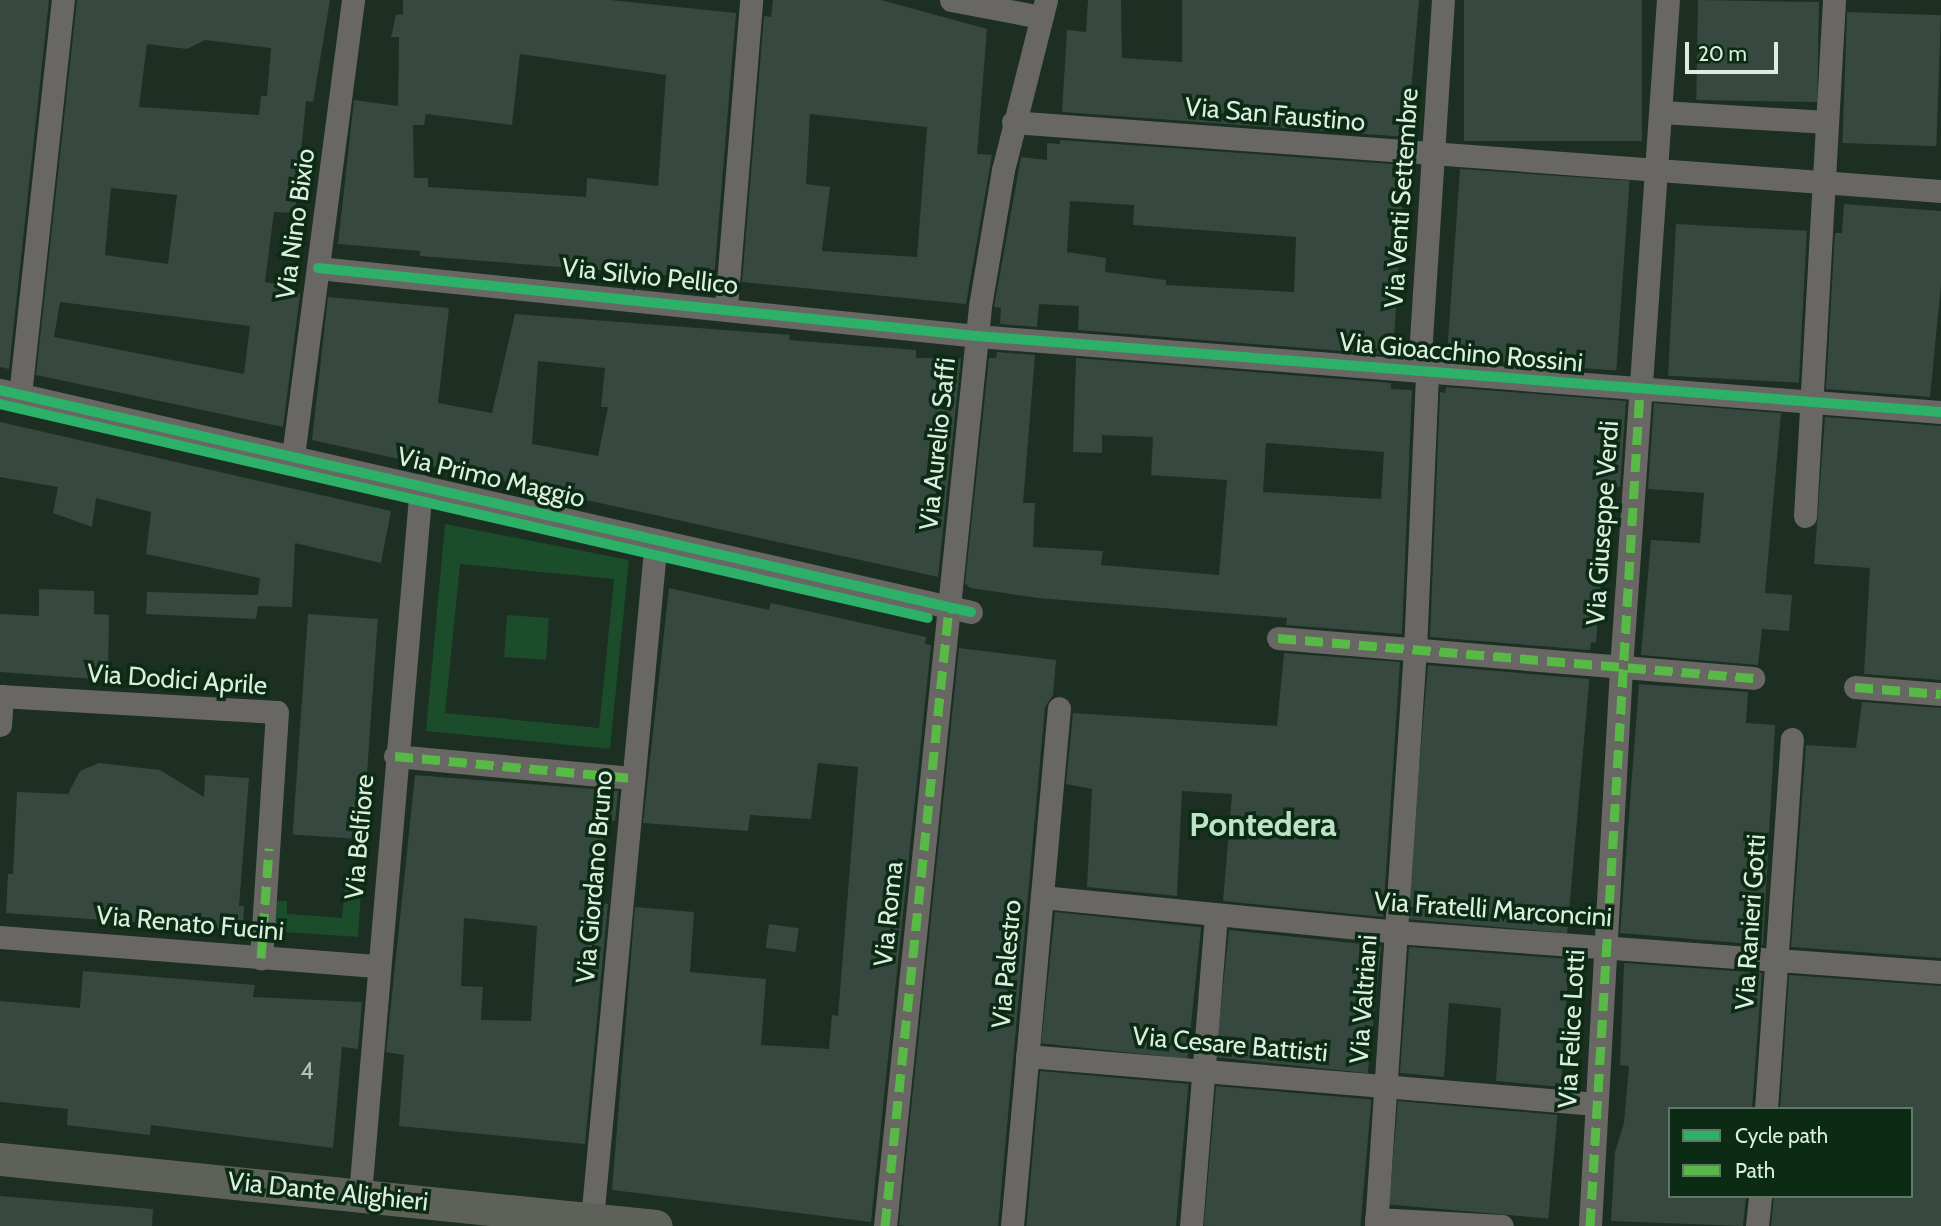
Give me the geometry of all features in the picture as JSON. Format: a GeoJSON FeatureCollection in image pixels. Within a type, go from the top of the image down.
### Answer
{"type":"FeatureCollection","features":[{"type":"Feature","properties":{"kind":"street"},"geometry":{"type":"LineString","coordinates":[[10,392],[63,0]]}},
{"type":"Feature","properties":{"kind":"street","name":"Via Nino Bixio"},"geometry":{"type":"LineString","coordinates":[[293,456],[354,0]]}},
{"type":"Feature","properties":{"kind":"street"},"geometry":{"type":"LineString","coordinates":[[726,307],[751,0]]}},
{"type":"Feature","properties":{"kind":"street","name":"Via Venti Settembre"},"geometry":{"type":"LineString","coordinates":[[1415,650],[1427,373],[1420,355],[1443,0]]}},
{"type":"Feature","properties":{"kind":"street"},"geometry":{"type":"LineString","coordinates":[[1668,0],[1662,112],[1827,122]]}},
{"type":"Feature","properties":{"kind":"street"},"geometry":{"type":"LineString","coordinates":[[1805,516],[1834,0]]}},
{"type":"Feature","properties":{"kind":"street"},"geometry":{"type":"LineString","coordinates":[[958,2],[1043,9]]}},
{"type":"Feature","properties":{"kind":"street","name":"Via Aurelio Saffi"},"geometry":{"type":"LineString","coordinates":[[960,610],[977,336],[1013,122],[1043,9]]}},
{"type":"Feature","properties":{"kind":"street","name":"Via Giuseppe Verdi"},"geometry":{"type":"LineString","coordinates":[[1621,668],[1662,112]]}},
{"type":"Feature","properties":{"kind":"street","name":"Via San Faustino"},"geometry":{"type":"LineString","coordinates":[[1013,122],[1823,184]]}},
{"type":"Feature","properties":{"kind":"street"},"geometry":{"type":"LineString","coordinates":[[1823,184],[1941,191]]}},
{"type":"Feature","properties":{"kind":"street","name":"Via Silvio Pellico"},"geometry":{"type":"LineString","coordinates":[[318,268],[726,307],[977,336]]}},
{"type":"Feature","properties":{"kind":"street","name":"Via Gioacchino Rossini"},"geometry":{"type":"LineString","coordinates":[[977,336],[1941,412]]}},
{"type":"Feature","properties":{"kind":"street","name":"Via Primo Maggio"},"geometry":{"type":"LineString","coordinates":[[10,392],[960,610]]}},
{"type":"Feature","properties":{"kind":"street","name":"Via Belfiore"},"geometry":{"type":"LineString","coordinates":[[360,1194],[376,966],[421,486]]}},
{"type":"Feature","properties":{"kind":"street","name":"Via Giordano Bruno"},"geometry":{"type":"LineString","coordinates":[[592,1219],[656,540]]}},
{"type":"Feature","properties":{"kind":"street","name":"Via Roma"},"geometry":{"type":"LineString","coordinates":[[885,1226],[960,610]]}},
{"type":"Feature","properties":{"kind":"street"},"geometry":{"type":"LineString","coordinates":[[1278,638],[1753,678]]}},
{"type":"Feature","properties":{"kind":"street","name":"Via Valtriani"},"geometry":{"type":"LineString","coordinates":[[1376,1222],[1415,650]]}},
{"type":"Feature","properties":{"kind":"street","name":"Via Felice Lotti"},"geometry":{"type":"LineString","coordinates":[[1590,1226],[1621,668]]}},
{"type":"Feature","properties":{"kind":"street"},"geometry":{"type":"LineString","coordinates":[[1855,687],[1941,694]]}},
{"type":"Feature","properties":{"kind":"street"},"geometry":{"type":"LineString","coordinates":[[0,725],[1,696]]}},
{"type":"Feature","properties":{"kind":"street","name":"Via Dodici Aprile"},"geometry":{"type":"LineString","coordinates":[[1,696],[277,712],[261,958]]}},
{"type":"Feature","properties":{"kind":"street","name":"Via Palestro"},"geometry":{"type":"LineString","coordinates":[[1012,1226],[1059,708]]}},
{"type":"Feature","properties":{"kind":"street","name":"Via Ranieri Gotti"},"geometry":{"type":"LineString","coordinates":[[1766,1107],[1792,739]]}},
{"type":"Feature","properties":{"kind":"street"},"geometry":{"type":"LineString","coordinates":[[395,756],[632,778]]}},
{"type":"Feature","properties":{"kind":"street","name":"Via Fratelli Marconcini"},"geometry":{"type":"LineString","coordinates":[[1042,898],[1396,932],[1941,972]]}},
{"type":"Feature","properties":{"kind":"street"},"geometry":{"type":"LineString","coordinates":[[1191,1226],[1216,916]]}},
{"type":"Feature","properties":{"kind":"street","name":"Via Renato Fucini"},"geometry":{"type":"LineString","coordinates":[[0,937],[376,966]]}},
{"type":"Feature","properties":{"kind":"street","name":"Via Cesare Battisti"},"geometry":{"type":"LineString","coordinates":[[1027,1056],[1596,1104]]}},
{"type":"Feature","properties":{"kind":"street","name":"Via Dante Alighieri"},"geometry":{"type":"LineString","coordinates":[[0,1159],[360,1194],[459,1215],[592,1219],[656,1226]]}},
{"type":"Feature","properties":{"kind":"street"},"geometry":{"type":"LineString","coordinates":[[1758,1226],[1760,1198]]}},
{"type":"Feature","properties":{"kind":"street"},"geometry":{"type":"LineString","coordinates":[[1376,1222],[1502,1226]]}},
{"type":"Feature","properties":{"kind":"green space"},"geometry":{"type":"Polygon","coordinates":[[[445,524],[629,560],[610,749],[426,731],[445,524]],[[460,564],[445,713],[599,728],[614,579],[460,564]]]}},
{"type":"Feature","properties":{"kind":"green space"},"geometry":{"type":"Polygon","coordinates":[[[507,615],[549,618],[546,660],[504,657],[507,615]]]}},
{"type":"Feature","properties":{"kind":"green space"},"geometry":{"type":"Polygon","coordinates":[[[346,876],[362,877],[358,937],[270,931],[272,901],[287,901],[287,914],[342,918],[346,876]]]}},
{"type":"Feature","properties":{"kind":"building"},"geometry":{"type":"Polygon","coordinates":[[[0,0],[49,0],[9,369],[0,367],[0,0]]]}},
{"type":"Feature","properties":{"kind":"building"},"geometry":{"type":"Polygon","coordinates":[[[77,0],[330,0],[313,102],[306,101],[295,213],[274,212],[265,282],[289,286],[288,293],[300,294],[283,427],[36,375],[77,0]],[[205,40],[187,49],[147,44],[139,107],[259,115],[261,96],[267,96],[271,48],[205,40]],[[111,188],[105,255],[168,264],[177,195],[111,188]],[[60,302],[54,337],[244,374],[250,326],[60,302]]]}},
{"type":"Feature","properties":{"kind":"building"},"geometry":{"type":"Polygon","coordinates":[[[403,0],[610,0],[736,13],[714,279],[420,256],[420,251],[338,244],[354,100],[398,106],[399,37],[391,37],[396,15],[403,14],[403,0]],[[520,54],[512,125],[426,114],[424,125],[413,125],[414,178],[428,178],[428,187],[586,197],[587,178],[658,186],[666,75],[520,54]]]}},
{"type":"Feature","properties":{"kind":"building"},"geometry":{"type":"Polygon","coordinates":[[[773,0],[881,0],[987,29],[977,154],[992,155],[966,304],[742,282],[764,16],[771,17],[773,0]],[[810,114],[806,184],[830,187],[822,251],[917,257],[927,127],[810,114]]]}},
{"type":"Feature","properties":{"kind":"building"},"geometry":{"type":"Polygon","coordinates":[[[1088,0],[1121,0],[1122,58],[1182,62],[1182,0],[1419,0],[1407,137],[1062,112],[1067,30],[1086,32],[1088,0]]]}},
{"type":"Feature","properties":{"kind":"building"},"geometry":{"type":"Polygon","coordinates":[[[1464,0],[1642,0],[1642,141],[1464,141],[1464,0]]]}},
{"type":"Feature","properties":{"kind":"building"},"geometry":{"type":"Polygon","coordinates":[[[1698,0],[1819,2],[1817,102],[1696,100],[1698,0]]]}},
{"type":"Feature","properties":{"kind":"building"},"geometry":{"type":"Polygon","coordinates":[[[1847,12],[1941,15],[1936,146],[1842,143],[1847,12]]]}},
{"type":"Feature","properties":{"kind":"building"},"geometry":{"type":"Polygon","coordinates":[[[1060,140],[1405,165],[1393,355],[1078,330],[1079,306],[1039,304],[1037,327],[1000,324],[1001,308],[994,307],[1021,157],[1047,160],[1047,143],[1060,144],[1060,140]],[[1070,201],[1067,252],[1106,258],[1105,272],[1166,280],[1166,285],[1294,292],[1296,237],[1133,225],[1134,205],[1070,201]]]}},
{"type":"Feature","properties":{"kind":"building"},"geometry":{"type":"Polygon","coordinates":[[[1460,169],[1630,181],[1616,370],[1447,359],[1460,169]]]}},
{"type":"Feature","properties":{"kind":"building"},"geometry":{"type":"Polygon","coordinates":[[[1844,204],[1941,211],[1941,285],[1930,397],[1826,389],[1835,233],[1842,233],[1844,204]]]}},
{"type":"Feature","properties":{"kind":"building"},"geometry":{"type":"Polygon","coordinates":[[[1676,224],[1807,231],[1799,383],[1668,376],[1676,224]]]}},
{"type":"Feature","properties":{"kind":"building"},"geometry":{"type":"Polygon","coordinates":[[[328,297],[449,308],[438,403],[492,413],[515,314],[790,335],[789,340],[916,350],[916,358],[961,358],[938,577],[312,440],[328,297]],[[538,361],[532,444],[598,456],[608,407],[601,407],[605,368],[538,361]]]}},
{"type":"Feature","properties":{"kind":"building"},"geometry":{"type":"Polygon","coordinates":[[[997,352],[1035,355],[1023,503],[1035,503],[1033,547],[1103,551],[1101,565],[1219,575],[1227,480],[1151,475],[1153,437],[1102,435],[1102,453],[1073,452],[1076,358],[1391,383],[1391,389],[1412,390],[1402,634],[1286,625],[1287,618],[1038,598],[970,588],[965,583],[989,358],[996,358],[997,352]],[[1266,443],[1263,492],[1381,499],[1384,452],[1266,443]]]}},
{"type":"Feature","properties":{"kind":"building"},"geometry":{"type":"Polygon","coordinates":[[[1446,387],[1626,401],[1620,487],[1608,486],[1596,643],[1591,642],[1590,650],[1430,637],[1440,392],[1445,393],[1446,387]]]}},
{"type":"Feature","properties":{"kind":"building"},"geometry":{"type":"Polygon","coordinates":[[[1654,403],[1781,413],[1765,593],[1792,595],[1789,631],[1762,629],[1758,665],[1641,655],[1651,540],[1700,543],[1704,493],[1648,489],[1654,403]]]}},
{"type":"Feature","properties":{"kind":"building"},"geometry":{"type":"Polygon","coordinates":[[[1825,417],[1941,426],[1941,680],[1864,674],[1870,568],[1814,564],[1825,417]]]}},
{"type":"Feature","properties":{"kind":"building"},"geometry":{"type":"Polygon","coordinates":[[[0,422],[391,511],[381,563],[295,543],[292,607],[258,606],[256,619],[146,614],[147,592],[258,595],[260,578],[146,554],[151,512],[96,498],[92,527],[53,513],[58,487],[0,477],[0,422]]]}},
{"type":"Feature","properties":{"kind":"building"},"geometry":{"type":"Polygon","coordinates":[[[669,588],[769,610],[771,603],[926,637],[925,644],[931,645],[871,1222],[612,1190],[635,907],[694,912],[690,972],[766,979],[761,1045],[829,1049],[832,1015],[838,1016],[858,767],[818,763],[811,819],[750,815],[748,831],[643,823],[669,588]]]}},
{"type":"Feature","properties":{"kind":"building"},"geometry":{"type":"Polygon","coordinates":[[[39,589],[94,591],[94,614],[109,615],[108,680],[0,672],[0,614],[39,616],[39,589]]]}},
{"type":"Feature","properties":{"kind":"building"},"geometry":{"type":"Polygon","coordinates":[[[308,614],[378,619],[362,839],[293,834],[308,614]]]}},
{"type":"Feature","properties":{"kind":"building"},"geometry":{"type":"Polygon","coordinates":[[[959,648],[1056,660],[1053,695],[1045,707],[998,1226],[904,1226],[899,1225],[959,648]]]}},
{"type":"Feature","properties":{"kind":"building"},"geometry":{"type":"Polygon","coordinates":[[[1284,653],[1400,662],[1383,917],[1223,901],[1232,794],[1182,791],[1177,896],[1087,887],[1092,789],[1066,784],[1073,713],[1277,726],[1284,653]]]}},
{"type":"Feature","properties":{"kind":"building"},"geometry":{"type":"Polygon","coordinates":[[[1428,665],[1589,679],[1567,933],[1406,919],[1428,665]]]}},
{"type":"Feature","properties":{"kind":"building"},"geometry":{"type":"Polygon","coordinates":[[[1639,684],[1748,692],[1746,723],[1775,725],[1763,945],[1620,933],[1639,684]]]}},
{"type":"Feature","properties":{"kind":"building"},"geometry":{"type":"Polygon","coordinates":[[[1862,702],[1941,708],[1941,958],[1791,947],[1806,745],[1856,748],[1862,702]]]}},
{"type":"Feature","properties":{"kind":"building"},"geometry":{"type":"Polygon","coordinates":[[[99,763],[160,770],[204,797],[205,775],[249,778],[239,906],[244,906],[243,930],[6,913],[8,874],[13,874],[17,792],[68,794],[80,771],[99,763]]]}},
{"type":"Feature","properties":{"kind":"building"},"geometry":{"type":"Polygon","coordinates":[[[415,775],[618,791],[615,821],[605,820],[598,903],[608,904],[585,1144],[399,1126],[404,1055],[386,1052],[415,775]],[[464,918],[461,986],[483,987],[481,1020],[531,1021],[537,926],[464,918]]]}},
{"type":"Feature","properties":{"kind":"building"},"geometry":{"type":"Polygon","coordinates":[[[1055,912],[1201,927],[1187,1059],[1041,1043],[1055,912]]]}},
{"type":"Feature","properties":{"kind":"building"},"geometry":{"type":"Polygon","coordinates":[[[769,924],[799,928],[795,952],[766,948],[769,924]]]}},
{"type":"Feature","properties":{"kind":"building"},"geometry":{"type":"Polygon","coordinates":[[[1229,930],[1381,946],[1368,1073],[1216,1057],[1229,930]]]}},
{"type":"Feature","properties":{"kind":"building"},"geometry":{"type":"Polygon","coordinates":[[[1409,947],[1569,959],[1561,1087],[1496,1081],[1501,1008],[1449,1003],[1444,1077],[1400,1073],[1409,947]]]}},
{"type":"Feature","properties":{"kind":"building"},"geometry":{"type":"Polygon","coordinates":[[[1624,963],[1762,973],[1752,1107],[1668,1107],[1668,1198],[1746,1198],[1743,1226],[1611,1221],[1615,1152],[1624,1123],[1629,1066],[1620,1065],[1624,963]]]}},
{"type":"Feature","properties":{"kind":"building"},"geometry":{"type":"Polygon","coordinates":[[[83,971],[255,985],[253,997],[362,1002],[358,1049],[342,1047],[333,1148],[151,1125],[150,1135],[67,1125],[68,1109],[0,1102],[0,1001],[80,1008],[83,971]]]}},
{"type":"Feature","properties":{"kind":"building"},"geometry":{"type":"Polygon","coordinates":[[[1789,975],[1941,986],[1941,1226],[1771,1226],[1774,1198],[1913,1198],[1913,1107],[1780,1107],[1789,975]]]}},
{"type":"Feature","properties":{"kind":"building"},"geometry":{"type":"Polygon","coordinates":[[[1040,1071],[1188,1084],[1176,1226],[1026,1226],[1040,1071]]]}},
{"type":"Feature","properties":{"kind":"building"},"geometry":{"type":"Polygon","coordinates":[[[1216,1086],[1371,1100],[1360,1226],[1204,1225],[1216,1086]]]}},
{"type":"Feature","properties":{"kind":"building"},"geometry":{"type":"Polygon","coordinates":[[[1398,1101],[1557,1115],[1548,1219],[1389,1205],[1398,1101]]]}},
{"type":"Feature","properties":{"kind":"building"},"geometry":{"type":"Polygon","coordinates":[[[0,1196],[153,1209],[152,1226],[0,1226],[0,1196]]]}},
{"type":"Feature","properties":{"kind":"marked path"},"geometry":{"type":"LineString","coordinates":[[1590,1226],[1640,390]]}},
{"type":"Feature","properties":{"kind":"marked path"},"geometry":{"type":"LineString","coordinates":[[885,1226],[949,608],[954,609]]}},
{"type":"Feature","properties":{"kind":"marked path"},"geometry":{"type":"LineString","coordinates":[[1278,638],[1753,678]]}},
{"type":"Feature","properties":{"kind":"marked path"},"geometry":{"type":"LineString","coordinates":[[1855,687],[1941,694]]}},
{"type":"Feature","properties":{"kind":"marked path"},"geometry":{"type":"LineString","coordinates":[[395,756],[632,778]]}},
{"type":"Feature","properties":{"kind":"marked path"},"geometry":{"type":"LineString","coordinates":[[261,958],[269,848]]}},
{"type":"Feature","properties":{"kind":"cycle path"},"geometry":{"type":"LineString","coordinates":[[318,268],[977,336],[1941,412]]}},
{"type":"Feature","properties":{"kind":"cycle path"},"geometry":{"type":"LineString","coordinates":[[0,390],[971,612]]}},
{"type":"Feature","properties":{"kind":"cycle path"},"geometry":{"type":"LineString","coordinates":[[0,404],[928,618]]}},
{"type":"Feature","properties":{"kind":"district","name":"Pontedera"},"geometry":{"type":"Point","coordinates":[1263,825]}}]}
